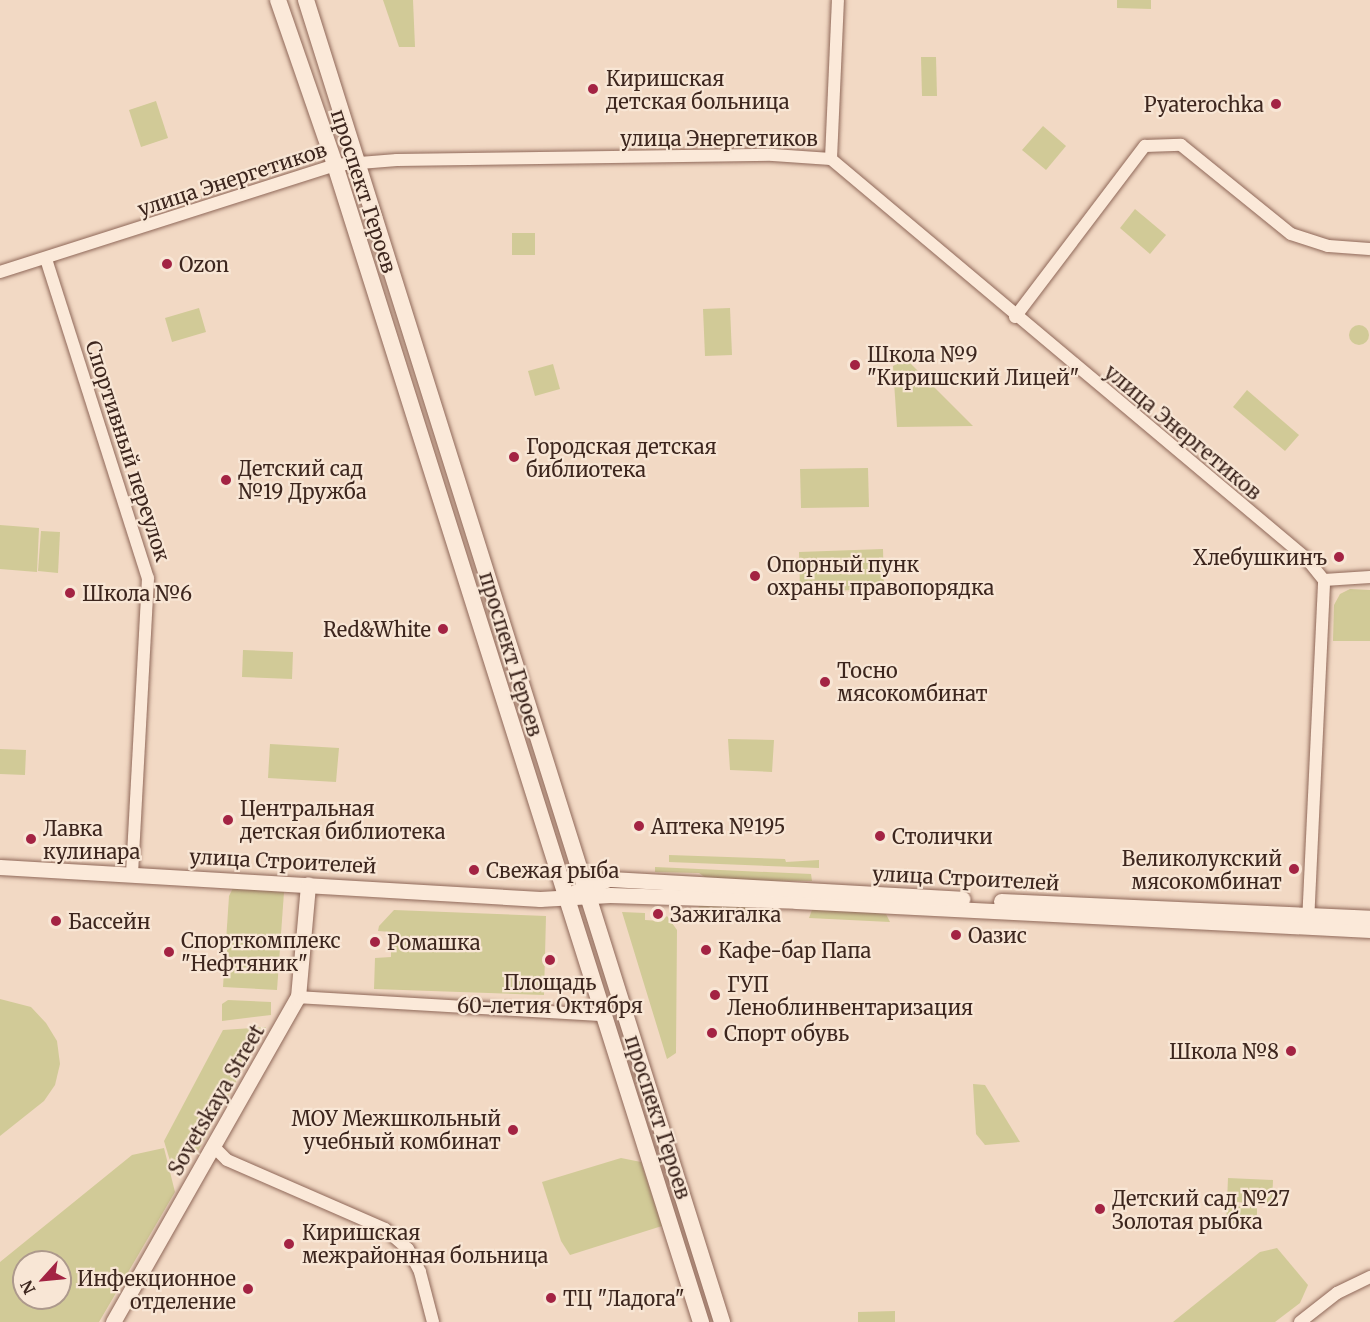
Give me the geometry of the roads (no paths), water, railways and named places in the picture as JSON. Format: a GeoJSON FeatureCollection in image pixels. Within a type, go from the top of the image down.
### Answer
{"type":"FeatureCollection","features":[{"type":"Feature","properties":{"kind":"main road","name":"проспект Героев"},"geometry":{"type":"LineString","coordinates":[[278,0],[334,165],[701,1322]]}},
{"type":"Feature","properties":{"kind":"main road","name":"проспект Героев"},"geometry":{"type":"LineString","coordinates":[[306,0],[722,1322]]}},
{"type":"Feature","properties":{"kind":"street"},"geometry":{"type":"LineString","coordinates":[[831,159],[838,0]]}},
{"type":"Feature","properties":{"kind":"street"},"geometry":{"type":"LineString","coordinates":[[1015,317],[1145,146],[1182,145],[1291,234],[1328,246],[1370,249]]}},
{"type":"Feature","properties":{"kind":"street","name":"улица Энергетиков"},"geometry":{"type":"LineString","coordinates":[[0,272],[334,165],[773,155],[831,159],[1015,317],[1306,558],[1324,580]]}},
{"type":"Feature","properties":{"kind":"street","name":"Спортивный переулок"},"geometry":{"type":"LineString","coordinates":[[46,259],[148,578],[132,874]]}},
{"type":"Feature","properties":{"kind":"street"},"geometry":{"type":"LineString","coordinates":[[1308,921],[1324,580],[1370,577]]}},
{"type":"Feature","properties":{"kind":"street","name":"улица Строителей"},"geometry":{"type":"LineString","coordinates":[[0,867],[540,898],[588,892],[1308,921],[1370,918]]}},
{"type":"Feature","properties":{"kind":"street","name":"Sovetskaya Street"},"geometry":{"type":"LineString","coordinates":[[114,1322],[298,997],[308,884]]}},
{"type":"Feature","properties":{"kind":"street","name":"улица Строителей"},"geometry":{"type":"LineString","coordinates":[[1308,921],[1370,930]]}},
{"type":"Feature","properties":{"kind":"street"},"geometry":{"type":"LineString","coordinates":[[298,997],[602,1015]]}},
{"type":"Feature","properties":{"kind":"street"},"geometry":{"type":"LineString","coordinates":[[214,1147],[227,1160],[385,1229],[408,1249],[420,1272],[433,1322]]}},
{"type":"Feature","properties":{"kind":"street"},"geometry":{"type":"LineString","coordinates":[[1300,1322],[1337,1293],[1370,1277]]}},
{"type":"Feature","properties":{"kind":"place","name":"Киришская детская больница"},"geometry":{"type":"Point","coordinates":[593,89]}},
{"type":"Feature","properties":{"kind":"place","name":"Pyaterochka"},"geometry":{"type":"Point","coordinates":[1276,104]}},
{"type":"Feature","properties":{"kind":"place","name":"Ozon"},"geometry":{"type":"Point","coordinates":[167,264]}},
{"type":"Feature","properties":{"kind":"place","name":"Школа №9 \"Киришский Лицей\""},"geometry":{"type":"Point","coordinates":[855,365]}},
{"type":"Feature","properties":{"kind":"place","name":"Городская детская библиотека"},"geometry":{"type":"Point","coordinates":[514,457]}},
{"type":"Feature","properties":{"kind":"place","name":"Детский сад №19 Дружба"},"geometry":{"type":"Point","coordinates":[226,480]}},
{"type":"Feature","properties":{"kind":"place","name":"Хлебушкинъ"},"geometry":{"type":"Point","coordinates":[1339,557]}},
{"type":"Feature","properties":{"kind":"place","name":"Опорный пунк охраны правопорядка"},"geometry":{"type":"Point","coordinates":[755,576]}},
{"type":"Feature","properties":{"kind":"place","name":"Школа №6"},"geometry":{"type":"Point","coordinates":[70,593]}},
{"type":"Feature","properties":{"kind":"place","name":"Red&White"},"geometry":{"type":"Point","coordinates":[443,629]}},
{"type":"Feature","properties":{"kind":"place","name":"Тосно мясокомбинат"},"geometry":{"type":"Point","coordinates":[825,682]}},
{"type":"Feature","properties":{"kind":"place","name":"Центральная детская библиотека"},"geometry":{"type":"Point","coordinates":[228,820]}},
{"type":"Feature","properties":{"kind":"place","name":"Аптека №195"},"geometry":{"type":"Point","coordinates":[639,826]}},
{"type":"Feature","properties":{"kind":"place","name":"Столички"},"geometry":{"type":"Point","coordinates":[880,836]}},
{"type":"Feature","properties":{"kind":"place","name":"Лавка кулинара"},"geometry":{"type":"Point","coordinates":[31,839]}},
{"type":"Feature","properties":{"kind":"place","name":"Великолукский мясокомбинат"},"geometry":{"type":"Point","coordinates":[1294,869]}},
{"type":"Feature","properties":{"kind":"place","name":"Свежая рыба"},"geometry":{"type":"Point","coordinates":[474,870]}},
{"type":"Feature","properties":{"kind":"place","name":"Зажигалка"},"geometry":{"type":"Point","coordinates":[658,914]}},
{"type":"Feature","properties":{"kind":"place","name":"Бассейн"},"geometry":{"type":"Point","coordinates":[56,921]}},
{"type":"Feature","properties":{"kind":"place","name":"Оазис"},"geometry":{"type":"Point","coordinates":[956,935]}},
{"type":"Feature","properties":{"kind":"place","name":"Ромашка"},"geometry":{"type":"Point","coordinates":[375,942]}},
{"type":"Feature","properties":{"kind":"place","name":"Кафе-бар Папа"},"geometry":{"type":"Point","coordinates":[706,950]}},
{"type":"Feature","properties":{"kind":"place","name":"Спорткомплекс \"Нефтяник\""},"geometry":{"type":"Point","coordinates":[169,952]}},
{"type":"Feature","properties":{"kind":"place","name":"Площадь 60-летия Октября"},"geometry":{"type":"Point","coordinates":[550,960]}},
{"type":"Feature","properties":{"kind":"place","name":"ГУП Леноблинвентаризация"},"geometry":{"type":"Point","coordinates":[715,995]}},
{"type":"Feature","properties":{"kind":"place","name":"Спорт обувь"},"geometry":{"type":"Point","coordinates":[712,1033]}},
{"type":"Feature","properties":{"kind":"place","name":"Школа №8"},"geometry":{"type":"Point","coordinates":[1291,1051]}},
{"type":"Feature","properties":{"kind":"place","name":"МОУ Межшкольный учебный комбинат"},"geometry":{"type":"Point","coordinates":[513,1130]}},
{"type":"Feature","properties":{"kind":"place","name":"Детский сад №27 Золотая рыбка"},"geometry":{"type":"Point","coordinates":[1100,1209]}},
{"type":"Feature","properties":{"kind":"place","name":"Киришская межрайонная больница"},"geometry":{"type":"Point","coordinates":[289,1244]}},
{"type":"Feature","properties":{"kind":"place","name":"Инфекционное отделение"},"geometry":{"type":"Point","coordinates":[248,1289]}},
{"type":"Feature","properties":{"kind":"place","name":"ТЦ \"Ладога\""},"geometry":{"type":"Point","coordinates":[551,1298]}}]}
